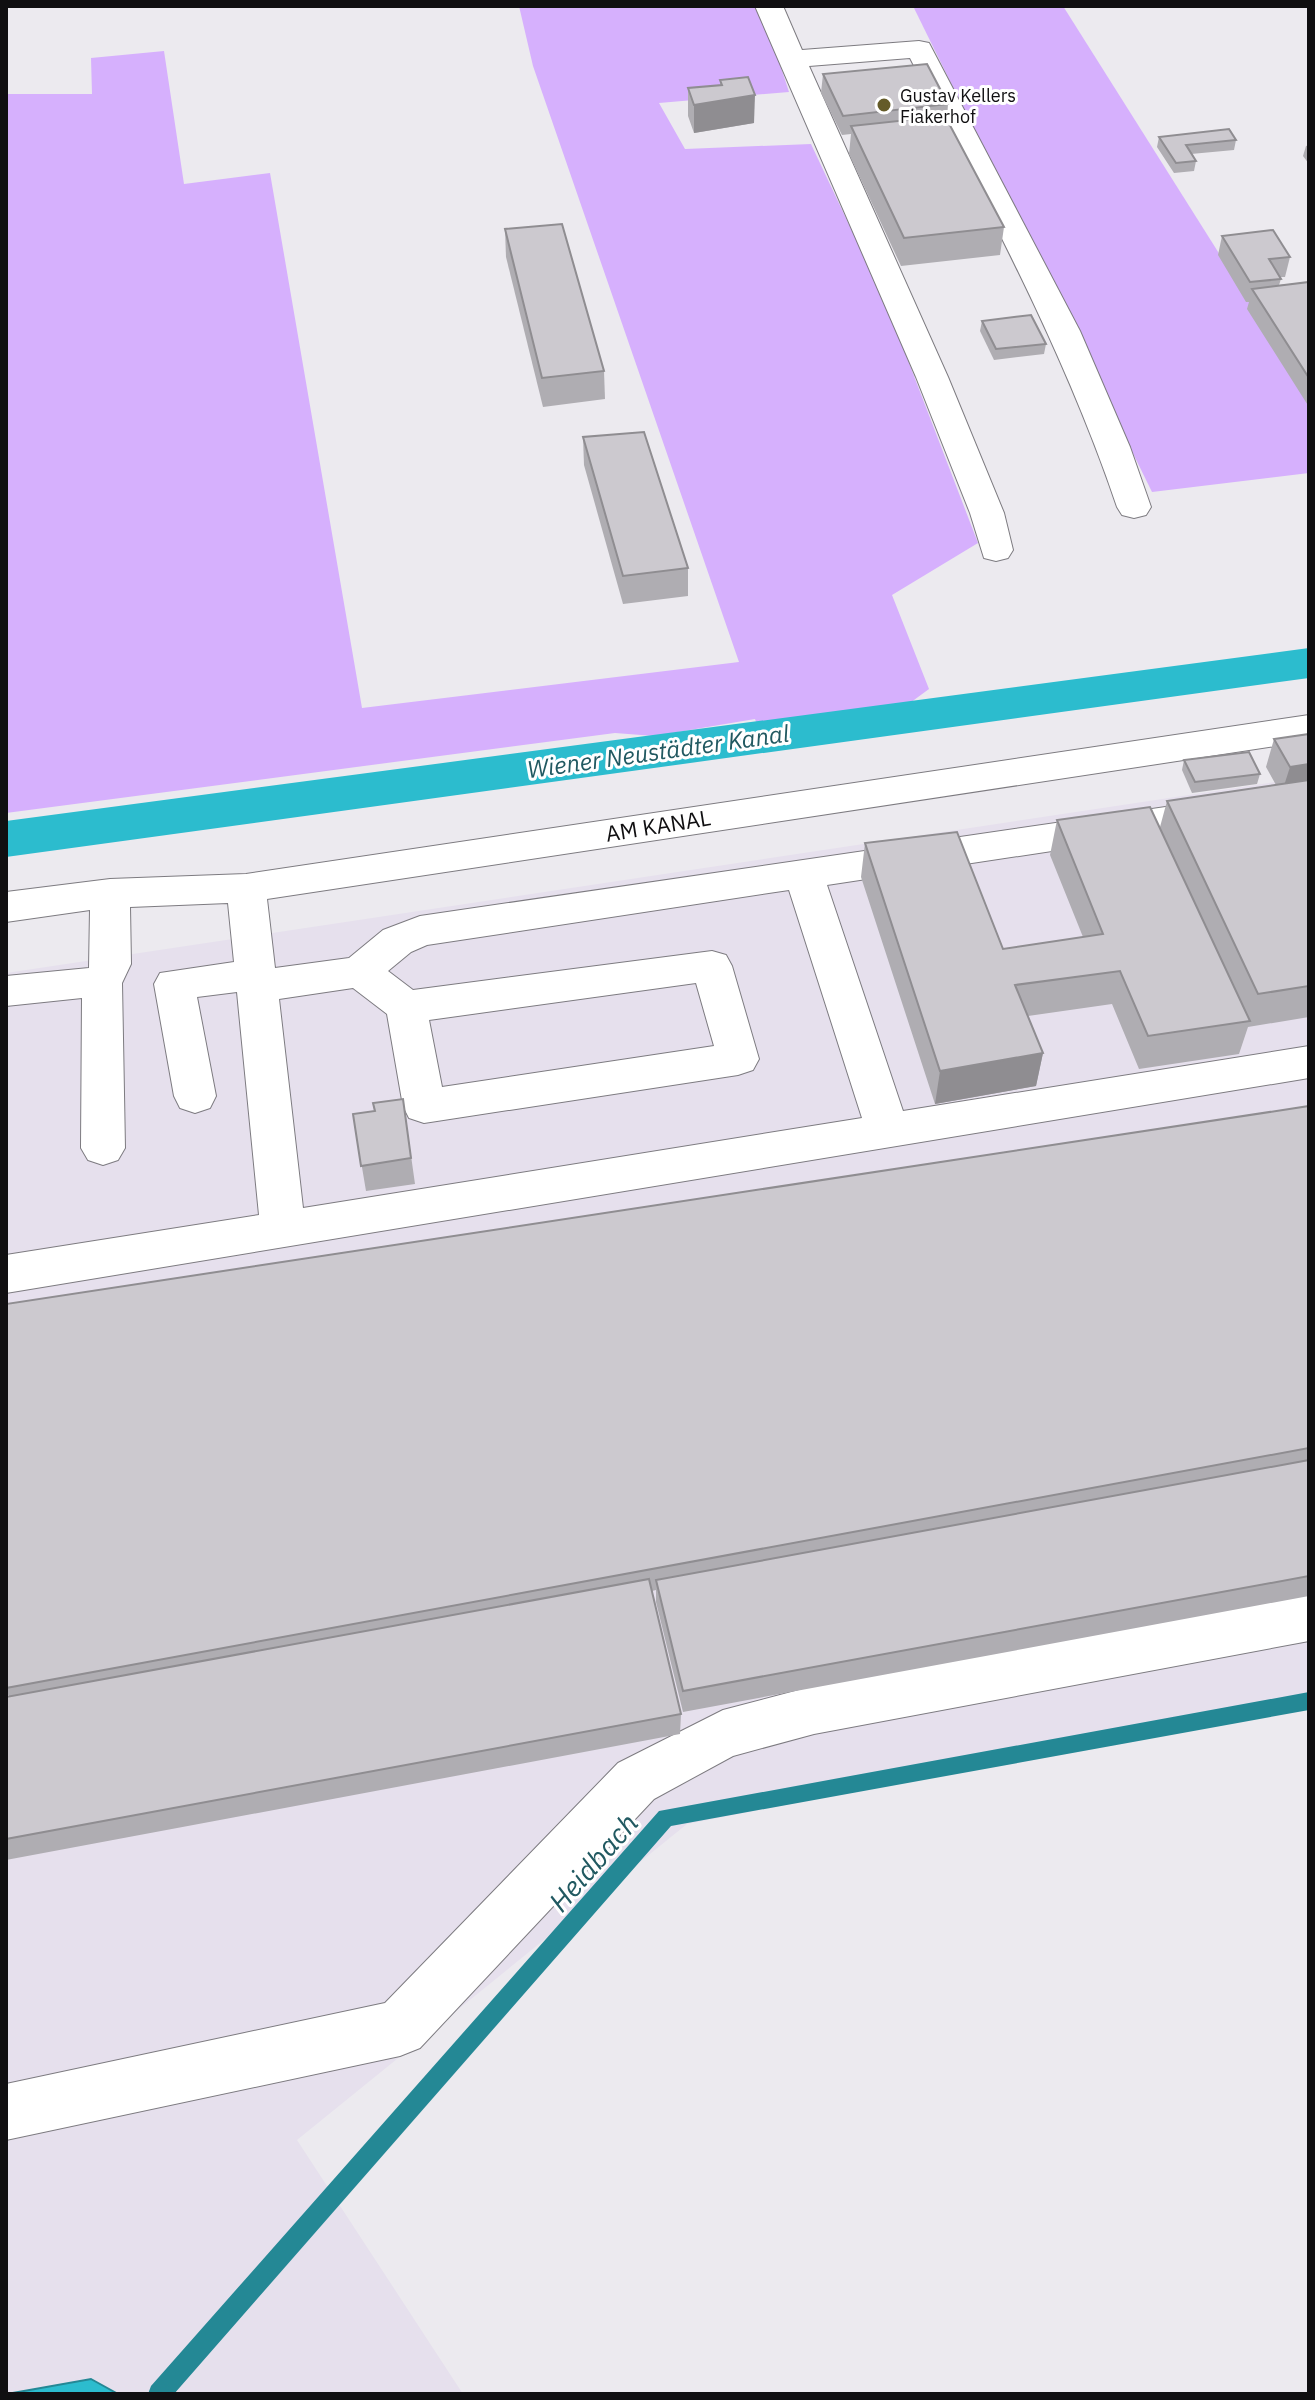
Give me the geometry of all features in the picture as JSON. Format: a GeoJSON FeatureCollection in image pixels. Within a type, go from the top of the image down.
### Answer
{"type":"FeatureCollection","features":[{"type":"Feature","properties":{"kind":"street"},"geometry":{"type":"LineString","coordinates":[[769,6],[932,377],[987,513],[996,550]]}},
{"type":"Feature","properties":{"kind":"street"},"geometry":{"type":"LineString","coordinates":[[794,59],[919,49],[1030,266],[1107,428],[1134,507]]}},
{"type":"Feature","properties":{"kind":"street","name":"AM KANAL"},"geometry":{"type":"LineString","coordinates":[[6,907],[110,893],[246,888],[1309,728]]}},
{"type":"Feature","properties":{"kind":"street"},"geometry":{"type":"LineString","coordinates":[[195,1096],[174,984],[360,972],[397,941],[420,931],[1309,799]]}},
{"type":"Feature","properties":{"kind":"street"},"geometry":{"type":"LineString","coordinates":[[804,875],[887,1129]]}},
{"type":"Feature","properties":{"kind":"street"},"geometry":{"type":"LineString","coordinates":[[246,888],[283,1229]]}},
{"type":"Feature","properties":{"kind":"street"},"geometry":{"type":"LineString","coordinates":[[103,1148],[102,983],[111,964],[110,893]]}},
{"type":"Feature","properties":{"kind":"street"},"geometry":{"type":"LineString","coordinates":[[360,972],[406,1007],[424,1106],[738,1059],[712,966],[406,1007]]}},
{"type":"Feature","properties":{"kind":"street"},"geometry":{"type":"LineString","coordinates":[[6,991],[60,983],[102,983]]}},
{"type":"Feature","properties":{"kind":"street"},"geometry":{"type":"LineString","coordinates":[[6,1274],[1309,1062]]}},
{"type":"Feature","properties":{"kind":"street"},"geometry":{"type":"LineString","coordinates":[[6,2112],[400,2028],[636,1781],[723,1734],[814,1710],[1309,1618]]}},
{"type":"Feature","properties":{"kind":"shaded area"},"geometry":{"type":"Polygon","coordinates":[[[519,6],[761,6],[789,92],[659,103],[685,149],[811,144],[886,303],[978,543],[892,595],[929,689],[899,711],[758,727],[755,719],[654,736],[615,733],[6,813],[6,94],[92,94],[91,58],[164,51],[184,184],[270,173],[362,708],[739,662],[533,66],[519,6]]]}},
{"type":"Feature","properties":{"kind":"shaded area"},"geometry":{"type":"Polygon","coordinates":[[[913,6],[1063,6],[1309,396],[1309,473],[1152,492],[913,6]]]}},
{"type":"Feature","properties":{"kind":"shaded area"},"geometry":{"type":"Polygon","coordinates":[[[1309,777],[1309,1703],[687,1824],[297,2140],[463,2394],[6,2394],[6,973],[1309,777]]]}},
{"type":"Feature","properties":{"kind":"water"},"geometry":{"type":"Polygon","coordinates":[[[91,2379],[118,2394],[7,2394],[91,2379]]]}},
{"type":"Feature","properties":{"kind":"building"},"geometry":{"type":"Polygon","coordinates":[[[927,64],[948,104],[843,116],[823,74],[927,64]]]}},
{"type":"Feature","properties":{"kind":"building"},"geometry":{"type":"Polygon","coordinates":[[[748,77],[755,95],[694,105],[688,88],[722,85],[720,80],[748,77]]]}},
{"type":"Feature","properties":{"kind":"building"},"geometry":{"type":"Polygon","coordinates":[[[945,116],[1004,227],[904,238],[851,126],[945,116]]]}},
{"type":"Feature","properties":{"kind":"building"},"geometry":{"type":"Polygon","coordinates":[[[1229,129],[1236,140],[1186,145],[1196,161],[1176,163],[1159,137],[1229,129]]]}},
{"type":"Feature","properties":{"kind":"building"},"geometry":{"type":"Polygon","coordinates":[[[562,224],[604,371],[542,378],[505,229],[562,224]]]}},
{"type":"Feature","properties":{"kind":"building"},"geometry":{"type":"Polygon","coordinates":[[[1273,230],[1290,257],[1269,259],[1281,279],[1250,282],[1222,236],[1273,230]]]}},
{"type":"Feature","properties":{"kind":"building"},"geometry":{"type":"Polygon","coordinates":[[[1309,282],[1309,378],[1252,289],[1309,282]]]}},
{"type":"Feature","properties":{"kind":"building"},"geometry":{"type":"Polygon","coordinates":[[[1031,315],[1046,344],[996,349],[982,321],[1031,315]]]}},
{"type":"Feature","properties":{"kind":"building"},"geometry":{"type":"Polygon","coordinates":[[[644,432],[688,568],[623,576],[583,437],[644,432]]]}},
{"type":"Feature","properties":{"kind":"building"},"geometry":{"type":"Polygon","coordinates":[[[1309,734],[1309,764],[1290,767],[1274,739],[1309,734]]]}},
{"type":"Feature","properties":{"kind":"building"},"geometry":{"type":"Polygon","coordinates":[[[1249,752],[1260,774],[1195,782],[1184,760],[1249,752]]]}},
{"type":"Feature","properties":{"kind":"building"},"geometry":{"type":"Polygon","coordinates":[[[1309,780],[1309,986],[1258,994],[1167,801],[1309,780]]]}},
{"type":"Feature","properties":{"kind":"building"},"geometry":{"type":"Polygon","coordinates":[[[1150,807],[1250,1021],[1148,1036],[1120,971],[1015,985],[1043,1053],[940,1071],[865,843],[957,832],[1003,949],[1103,934],[1057,820],[1150,807]]]}},
{"type":"Feature","properties":{"kind":"building"},"geometry":{"type":"Polygon","coordinates":[[[403,1099],[411,1158],[361,1166],[353,1114],[375,1111],[373,1103],[403,1099]]]}},
{"type":"Feature","properties":{"kind":"building"},"geometry":{"type":"Polygon","coordinates":[[[1309,1106],[1309,1448],[6,1688],[6,1304],[1309,1106]]]}},
{"type":"Feature","properties":{"kind":"building"},"geometry":{"type":"Polygon","coordinates":[[[1309,1460],[1309,1576],[683,1691],[656,1580],[1309,1460]]]}},
{"type":"Feature","properties":{"kind":"building"},"geometry":{"type":"Polygon","coordinates":[[[649,1579],[681,1714],[6,1839],[6,1697],[649,1579]]]}},
{"type":"Feature","properties":{"kind":"waterway","name":"Wiener Neustädter Kanal"},"geometry":{"type":"LineString","coordinates":[[6,839],[1309,663]]}},
{"type":"Feature","properties":{"kind":"waterway","name":"Heidbach"},"geometry":{"type":"LineString","coordinates":[[159,2394],[666,1818],[1309,1701]]}},
{"type":"Feature","properties":{"kind":"place","name":"Gustav Kellers Fiakerhof"},"geometry":{"type":"Point","coordinates":[884,105]}}]}
